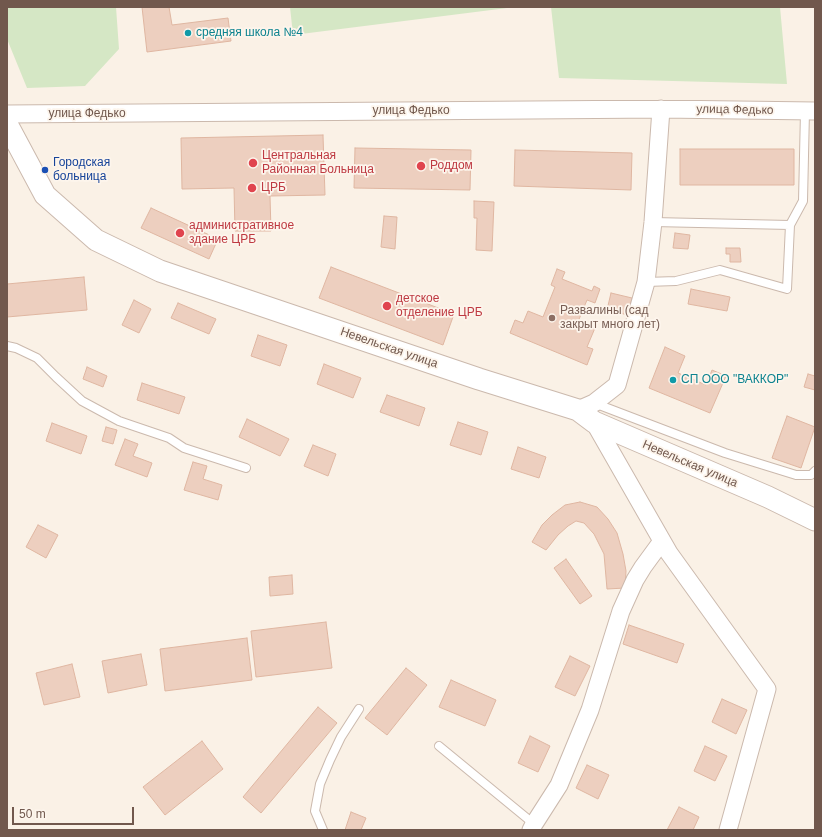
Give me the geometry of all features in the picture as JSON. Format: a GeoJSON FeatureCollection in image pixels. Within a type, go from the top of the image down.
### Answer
{"type":"FeatureCollection","features":[{"type":"Feature","properties":{"kind":"street","name":"улица Федько"},"geometry":{"type":"LineString","coordinates":[[7,114],[661,109],[810,111]]}},
{"type":"Feature","properties":{"kind":"street"},"geometry":{"type":"LineString","coordinates":[[661,109],[653,222],[646,282],[617,384],[589,412],[669,553],[767,689],[728,830]]}},
{"type":"Feature","properties":{"kind":"street","name":"Невельская улица"},"geometry":{"type":"LineString","coordinates":[[7,124],[45,195],[96,240],[160,271],[479,379],[589,412],[815,520]]}},
{"type":"Feature","properties":{"kind":"street"},"geometry":{"type":"LineString","coordinates":[[532,827],[562,779],[590,710],[621,611],[634,580],[662,541]]}},
{"type":"Feature","properties":{"kind":"lane"},"geometry":{"type":"LineString","coordinates":[[646,282],[676,281],[720,270],[787,289],[790,225],[803,201],[810,111]]}},
{"type":"Feature","properties":{"kind":"lane"},"geometry":{"type":"LineString","coordinates":[[653,222],[790,225]]}},
{"type":"Feature","properties":{"kind":"lane"},"geometry":{"type":"LineString","coordinates":[[7,346],[16,348],[37,358],[82,401],[119,421],[169,438],[184,448],[246,468]]}},
{"type":"Feature","properties":{"kind":"lane"},"geometry":{"type":"LineString","coordinates":[[589,412],[796,475],[810,475],[815,471]]}},
{"type":"Feature","properties":{"kind":"lane"},"geometry":{"type":"LineString","coordinates":[[323,830],[315,811],[320,784],[340,737],[359,709]]}},
{"type":"Feature","properties":{"kind":"lane"},"geometry":{"type":"LineString","coordinates":[[439,746],[532,827]]}},
{"type":"Feature","properties":{"kind":"green space"},"geometry":{"type":"Polygon","coordinates":[[[7,7],[116,7],[119,49],[85,86],[27,88],[7,39],[7,7]]]}},
{"type":"Feature","properties":{"kind":"green space"},"geometry":{"type":"Polygon","coordinates":[[[290,7],[515,7],[293,35],[290,7]]]}},
{"type":"Feature","properties":{"kind":"green space"},"geometry":{"type":"Polygon","coordinates":[[[551,7],[780,7],[787,84],[559,78],[551,7]]]}},
{"type":"Feature","properties":{"kind":"building","name":"средняя школа №4"},"geometry":{"type":"Polygon","coordinates":[[[142,7],[169,7],[172,25],[228,18],[231,41],[147,52],[142,7]]]}},
{"type":"Feature","properties":{"kind":"building","name":"Центральная Районная Больница"},"geometry":{"type":"Polygon","coordinates":[[[323,135],[325,195],[270,196],[271,231],[235,231],[234,188],[182,189],[181,138],[323,135]]]}},
{"type":"Feature","properties":{"kind":"building"},"geometry":{"type":"Polygon","coordinates":[[[355,148],[471,150],[470,190],[354,188],[355,148]]]}},
{"type":"Feature","properties":{"kind":"building"},"geometry":{"type":"Polygon","coordinates":[[[680,149],[794,149],[794,185],[680,185],[680,149]]]}},
{"type":"Feature","properties":{"kind":"building"},"geometry":{"type":"Polygon","coordinates":[[[515,150],[632,153],[631,190],[514,186],[515,150]]]}},
{"type":"Feature","properties":{"kind":"building"},"geometry":{"type":"Polygon","coordinates":[[[474,201],[494,202],[492,251],[476,250],[477,218],[474,218],[474,201]]]}},
{"type":"Feature","properties":{"kind":"building","name":"административное здание ЦРБ"},"geometry":{"type":"Polygon","coordinates":[[[151,208],[218,239],[209,259],[141,228],[151,208]]]}},
{"type":"Feature","properties":{"kind":"building"},"geometry":{"type":"Polygon","coordinates":[[[384,216],[397,217],[395,249],[381,247],[384,216]]]}},
{"type":"Feature","properties":{"kind":"building"},"geometry":{"type":"Polygon","coordinates":[[[675,233],[690,235],[688,249],[673,248],[675,233]]]}},
{"type":"Feature","properties":{"kind":"building"},"geometry":{"type":"Polygon","coordinates":[[[726,248],[740,248],[741,262],[730,262],[730,254],[726,254],[726,248]]]}},
{"type":"Feature","properties":{"kind":"building","name":"детское отделение ЦРБ"},"geometry":{"type":"Polygon","coordinates":[[[331,267],[454,314],[443,345],[319,298],[331,267]]]}},
{"type":"Feature","properties":{"kind":"building","name":"Развалины (сад закрыт много лет)"},"geometry":{"type":"Polygon","coordinates":[[[557,269],[565,272],[562,279],[592,291],[594,286],[600,289],[595,303],[587,300],[575,329],[580,331],[583,323],[595,328],[587,347],[593,349],[587,365],[510,333],[515,320],[523,323],[528,311],[543,317],[555,287],[551,285],[557,269]]]}},
{"type":"Feature","properties":{"kind":"building"},"geometry":{"type":"Polygon","coordinates":[[[84,277],[87,310],[7,317],[7,284],[84,277]]]}},
{"type":"Feature","properties":{"kind":"building"},"geometry":{"type":"Polygon","coordinates":[[[691,289],[730,297],[727,311],[688,304],[691,289]]]}},
{"type":"Feature","properties":{"kind":"building"},"geometry":{"type":"Polygon","coordinates":[[[611,293],[632,298],[628,315],[607,310],[611,293]]]}},
{"type":"Feature","properties":{"kind":"building"},"geometry":{"type":"Polygon","coordinates":[[[134,300],[151,309],[139,333],[122,325],[134,300]]]}},
{"type":"Feature","properties":{"kind":"building"},"geometry":{"type":"Polygon","coordinates":[[[178,303],[216,319],[209,334],[171,318],[178,303]]]}},
{"type":"Feature","properties":{"kind":"building"},"geometry":{"type":"Polygon","coordinates":[[[258,335],[287,345],[280,366],[251,356],[258,335]]]}},
{"type":"Feature","properties":{"kind":"building","name":"СП ООО \"ВАККОР\""},"geometry":{"type":"Polygon","coordinates":[[[665,347],[685,356],[678,373],[706,385],[712,370],[726,376],[710,413],[649,388],[665,347]]]}},
{"type":"Feature","properties":{"kind":"building"},"geometry":{"type":"Polygon","coordinates":[[[324,364],[361,378],[353,398],[317,384],[324,364]]]}},
{"type":"Feature","properties":{"kind":"building"},"geometry":{"type":"Polygon","coordinates":[[[87,367],[107,376],[103,387],[83,379],[87,367]]]}},
{"type":"Feature","properties":{"kind":"building"},"geometry":{"type":"Polygon","coordinates":[[[808,374],[815,376],[815,390],[804,387],[808,374]]]}},
{"type":"Feature","properties":{"kind":"building"},"geometry":{"type":"Polygon","coordinates":[[[142,383],[185,397],[179,414],[137,400],[142,383]]]}},
{"type":"Feature","properties":{"kind":"building"},"geometry":{"type":"Polygon","coordinates":[[[387,395],[425,408],[419,426],[380,412],[387,395]]]}},
{"type":"Feature","properties":{"kind":"building"},"geometry":{"type":"Polygon","coordinates":[[[787,416],[815,427],[801,468],[772,458],[787,416]]]}},
{"type":"Feature","properties":{"kind":"building"},"geometry":{"type":"Polygon","coordinates":[[[247,419],[289,439],[280,456],[239,437],[247,419]]]}},
{"type":"Feature","properties":{"kind":"building"},"geometry":{"type":"Polygon","coordinates":[[[458,422],[488,432],[481,455],[450,445],[458,422]]]}},
{"type":"Feature","properties":{"kind":"building"},"geometry":{"type":"Polygon","coordinates":[[[52,423],[87,436],[81,454],[46,441],[52,423]]]}},
{"type":"Feature","properties":{"kind":"building"},"geometry":{"type":"Polygon","coordinates":[[[106,427],[117,430],[113,444],[102,441],[106,427]]]}},
{"type":"Feature","properties":{"kind":"building"},"geometry":{"type":"Polygon","coordinates":[[[125,439],[138,444],[133,456],[152,463],[147,477],[115,465],[125,439]]]}},
{"type":"Feature","properties":{"kind":"building"},"geometry":{"type":"Polygon","coordinates":[[[313,445],[336,454],[328,476],[304,466],[313,445]]]}},
{"type":"Feature","properties":{"kind":"building"},"geometry":{"type":"Polygon","coordinates":[[[518,447],[546,457],[539,478],[511,469],[518,447]]]}},
{"type":"Feature","properties":{"kind":"building"},"geometry":{"type":"Polygon","coordinates":[[[193,462],[207,466],[203,479],[222,485],[218,500],[184,490],[193,462]]]}},
{"type":"Feature","properties":{"kind":"building"},"geometry":{"type":"Polygon","coordinates":[[[580,502],[597,507],[608,519],[617,533],[626,571],[625,588],[607,589],[604,554],[594,534],[584,523],[576,521],[568,526],[558,535],[546,550],[532,542],[542,525],[552,515],[565,505],[580,502]]]}},
{"type":"Feature","properties":{"kind":"building"},"geometry":{"type":"Polygon","coordinates":[[[38,525],[58,535],[46,558],[26,547],[38,525]]]}},
{"type":"Feature","properties":{"kind":"building"},"geometry":{"type":"Polygon","coordinates":[[[566,559],[592,596],[580,604],[554,568],[566,559]]]}},
{"type":"Feature","properties":{"kind":"building"},"geometry":{"type":"Polygon","coordinates":[[[292,575],[293,594],[270,596],[269,577],[292,575]]]}},
{"type":"Feature","properties":{"kind":"building"},"geometry":{"type":"Polygon","coordinates":[[[326,622],[332,668],[256,677],[251,631],[326,622]]]}},
{"type":"Feature","properties":{"kind":"building"},"geometry":{"type":"Polygon","coordinates":[[[629,625],[684,644],[677,663],[623,644],[629,625]]]}},
{"type":"Feature","properties":{"kind":"building"},"geometry":{"type":"Polygon","coordinates":[[[247,638],[252,680],[165,691],[160,649],[247,638]]]}},
{"type":"Feature","properties":{"kind":"building"},"geometry":{"type":"Polygon","coordinates":[[[141,654],[147,685],[108,693],[102,661],[141,654]]]}},
{"type":"Feature","properties":{"kind":"building"},"geometry":{"type":"Polygon","coordinates":[[[570,656],[590,666],[575,696],[555,687],[570,656]]]}},
{"type":"Feature","properties":{"kind":"building"},"geometry":{"type":"Polygon","coordinates":[[[72,664],[80,697],[44,705],[36,673],[72,664]]]}},
{"type":"Feature","properties":{"kind":"building"},"geometry":{"type":"Polygon","coordinates":[[[406,668],[427,685],[387,735],[365,718],[406,668]]]}},
{"type":"Feature","properties":{"kind":"building"},"geometry":{"type":"Polygon","coordinates":[[[451,680],[496,700],[485,726],[439,707],[451,680]]]}},
{"type":"Feature","properties":{"kind":"building"},"geometry":{"type":"Polygon","coordinates":[[[722,699],[747,710],[736,734],[712,722],[722,699]]]}},
{"type":"Feature","properties":{"kind":"building"},"geometry":{"type":"Polygon","coordinates":[[[318,707],[337,723],[261,813],[243,797],[318,707]]]}},
{"type":"Feature","properties":{"kind":"building"},"geometry":{"type":"Polygon","coordinates":[[[530,736],[550,746],[538,772],[518,763],[530,736]]]}},
{"type":"Feature","properties":{"kind":"building"},"geometry":{"type":"Polygon","coordinates":[[[202,741],[223,769],[165,815],[143,787],[202,741]]]}},
{"type":"Feature","properties":{"kind":"building"},"geometry":{"type":"Polygon","coordinates":[[[705,746],[727,756],[715,781],[694,771],[705,746]]]}},
{"type":"Feature","properties":{"kind":"building"},"geometry":{"type":"Polygon","coordinates":[[[587,765],[609,775],[598,799],[576,788],[587,765]]]}},
{"type":"Feature","properties":{"kind":"building"},"geometry":{"type":"Polygon","coordinates":[[[679,807],[699,817],[693,830],[667,830],[679,807]]]}},
{"type":"Feature","properties":{"kind":"building"},"geometry":{"type":"Polygon","coordinates":[[[351,812],[366,818],[361,830],[345,830],[351,812]]]}},
{"type":"Feature","properties":{"kind":"place","name":"средняя школа №4"},"geometry":{"type":"Point","coordinates":[188,33]}},
{"type":"Feature","properties":{"kind":"place","name":"Центральная Районная Больница"},"geometry":{"type":"Point","coordinates":[253,163]}},
{"type":"Feature","properties":{"kind":"place","name":"Роддом"},"geometry":{"type":"Point","coordinates":[421,166]}},
{"type":"Feature","properties":{"kind":"place","name":"Городская больница"},"geometry":{"type":"Point","coordinates":[45,170]}},
{"type":"Feature","properties":{"kind":"place","name":"ЦРБ"},"geometry":{"type":"Point","coordinates":[252,188]}},
{"type":"Feature","properties":{"kind":"place","name":"административное здание ЦРБ"},"geometry":{"type":"Point","coordinates":[180,233]}},
{"type":"Feature","properties":{"kind":"place","name":"детское отделение ЦРБ"},"geometry":{"type":"Point","coordinates":[387,306]}},
{"type":"Feature","properties":{"kind":"place","name":"Развалины (сад закрыт много лет)"},"geometry":{"type":"Point","coordinates":[552,318]}},
{"type":"Feature","properties":{"kind":"place","name":"СП ООО \"ВАККОР\""},"geometry":{"type":"Point","coordinates":[673,380]}}]}
